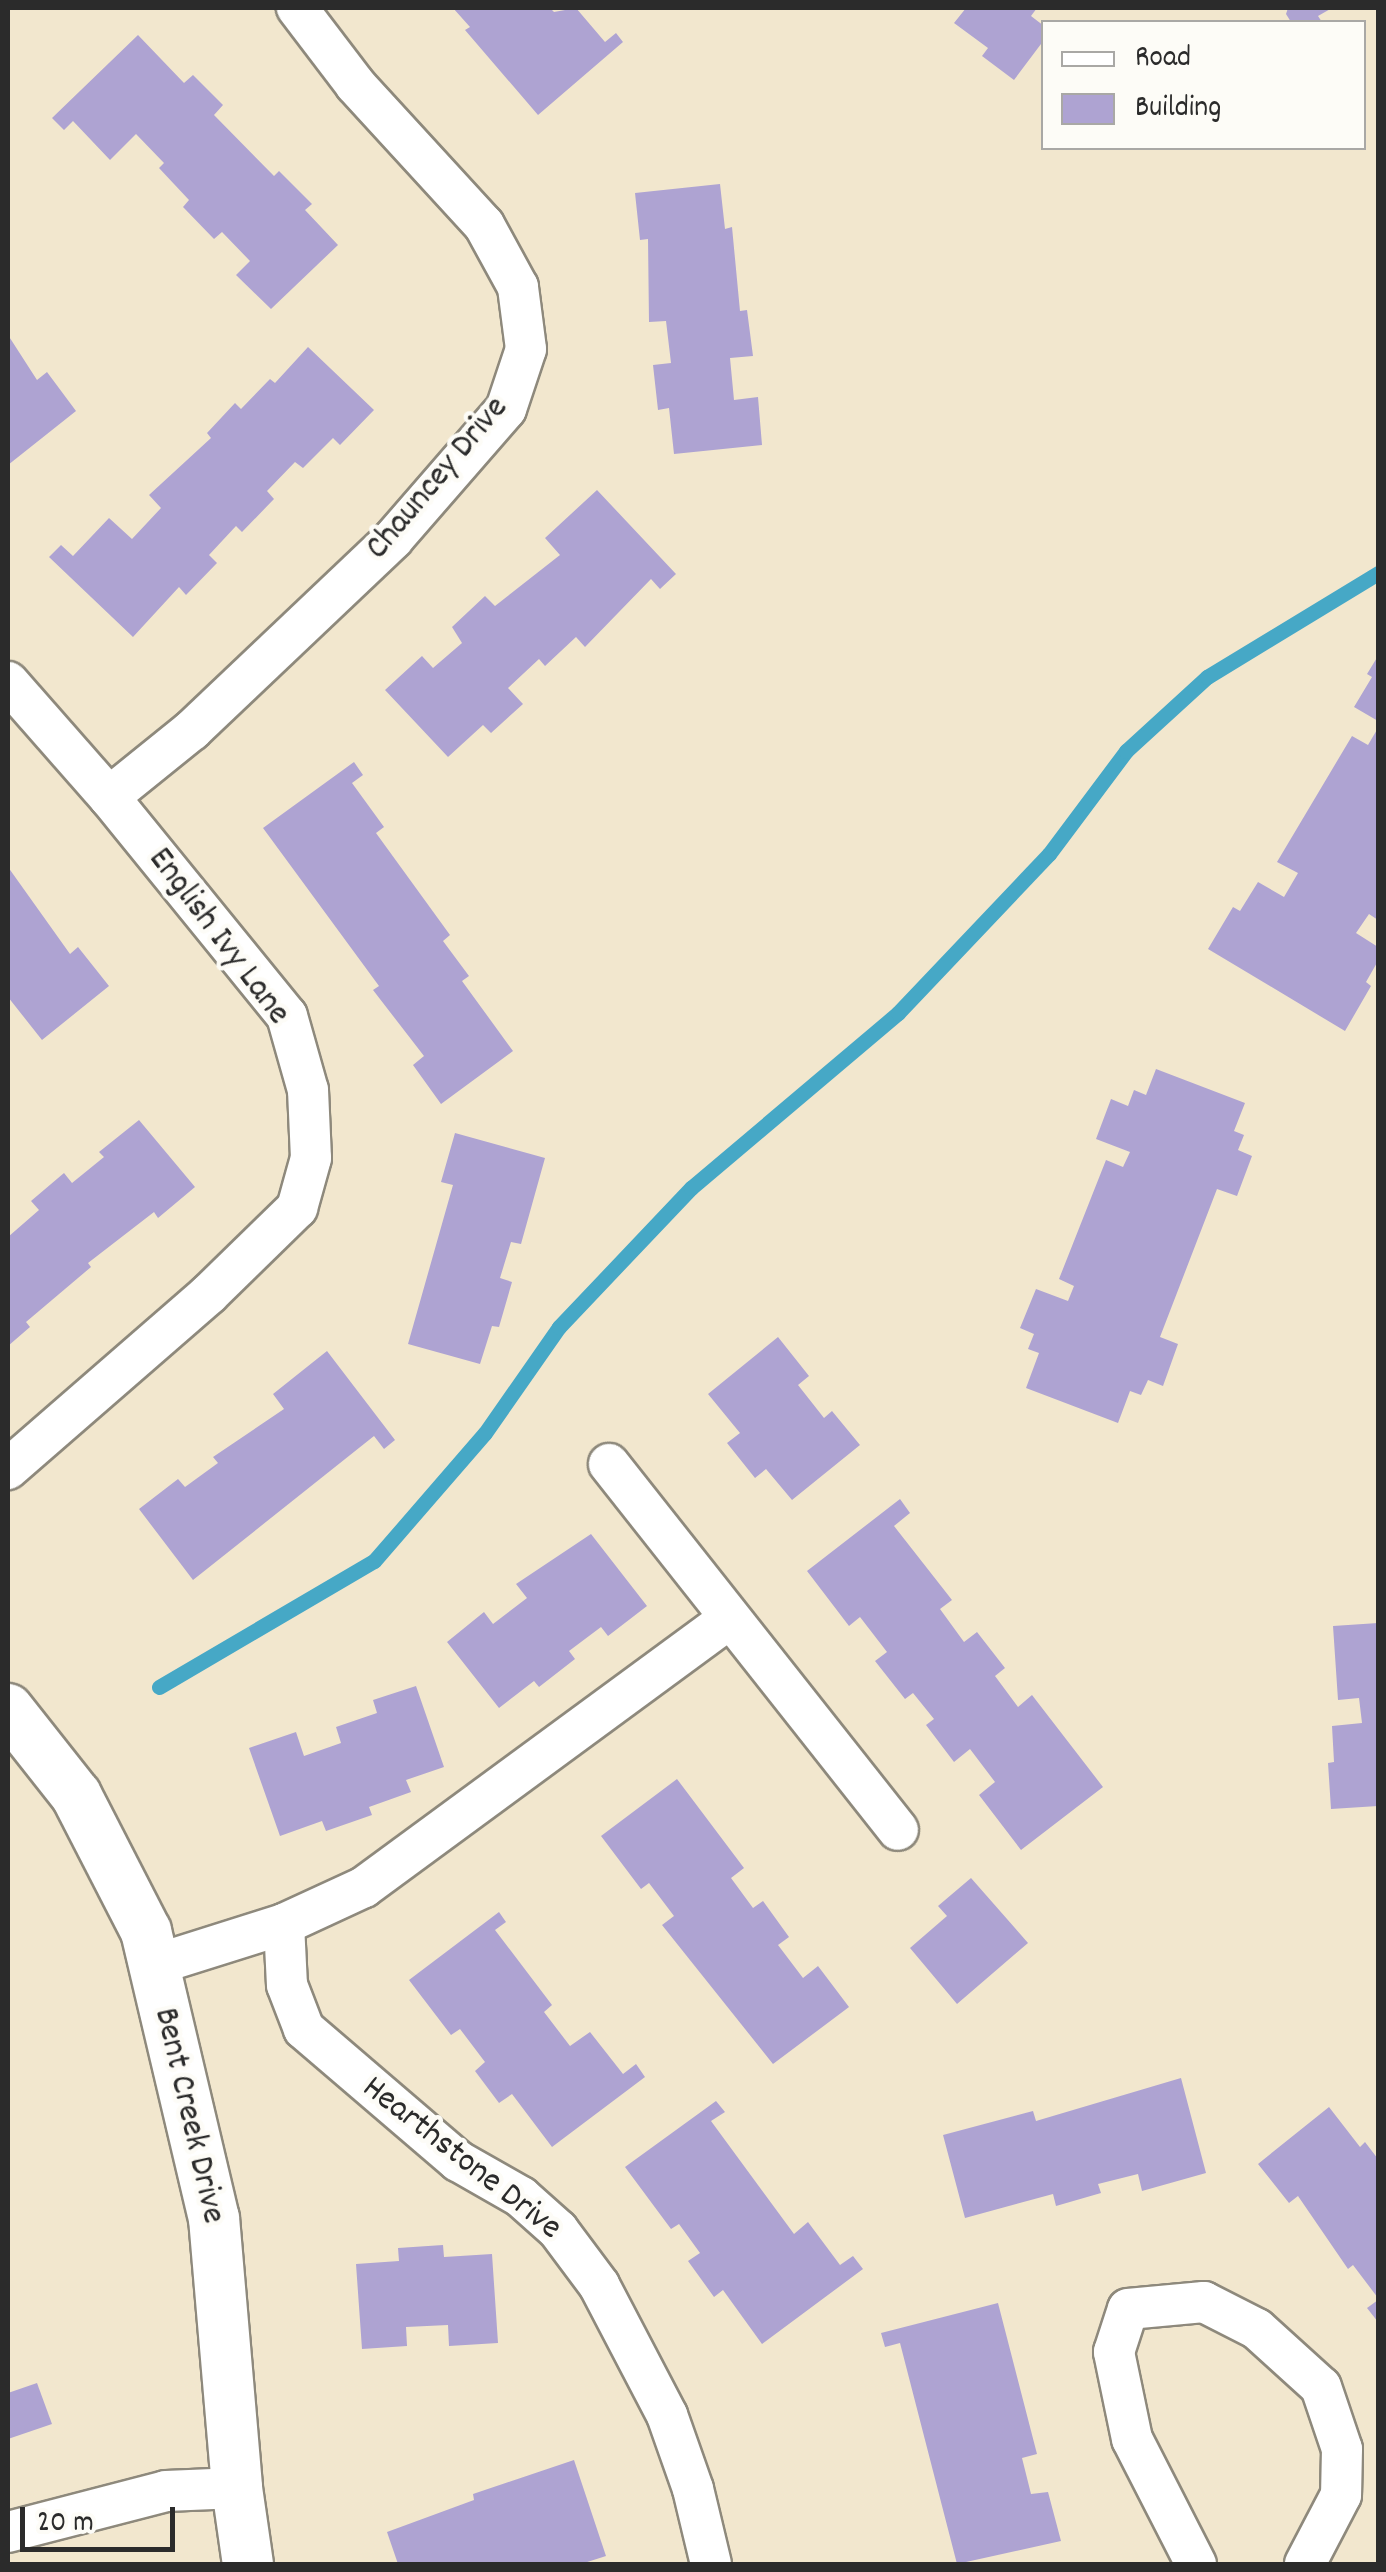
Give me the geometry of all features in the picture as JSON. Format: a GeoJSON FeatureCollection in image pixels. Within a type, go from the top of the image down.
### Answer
{"type":"FeatureCollection","features":[{"type":"Feature","properties":{"kind":"street","name":"Chauncey Drive"},"geometry":{"type":"LineString","coordinates":[[109,798],[192,730],[393,540],[506,409],[526,349],[518,288],[484,226],[355,84],[297,8]]}},
{"type":"Feature","properties":{"kind":"street","name":"English Ivy Lane"},"geometry":{"type":"LineString","coordinates":[[8,682],[109,798],[286,1016],[308,1090],[310,1158],[297,1208],[209,1294],[8,1469]]}},
{"type":"Feature","properties":{"kind":"street"},"geometry":{"type":"LineString","coordinates":[[610,1464],[898,1830]]}},
{"type":"Feature","properties":{"kind":"street"},"geometry":{"type":"LineString","coordinates":[[154,1965],[284,1924],[364,1888],[730,1618]]}},
{"type":"Feature","properties":{"kind":"street","name":"Bent Creek Drive"},"geometry":{"type":"LineString","coordinates":[[8,1709],[76,1795],[146,1930],[214,2218],[236,2488],[248,2564]]}},
{"type":"Feature","properties":{"kind":"street","name":"Hearthstone Drive"},"geometry":{"type":"LineString","coordinates":[[284,1924],[287,1985],[304,2030],[458,2161],[533,2208],[558,2230],[599,2285],[667,2415],[693,2489],[711,2564]]}},
{"type":"Feature","properties":{"kind":"street"},"geometry":{"type":"LineString","coordinates":[[1196,2564],[1132,2439],[1114,2352],[1128,2309],[1204,2302],[1257,2329],[1320,2387],[1342,2449],[1341,2495],[1305,2564]]}},
{"type":"Feature","properties":{"kind":"street"},"geometry":{"type":"LineString","coordinates":[[8,2532],[166,2492],[236,2488]]}},
{"type":"Feature","properties":{"kind":"building"},"geometry":{"type":"Polygon","coordinates":[[[453,8],[550,8],[554,12],[576,8],[605,42],[616,33],[623,42],[538,115],[465,30],[470,27],[453,8]]]}},
{"type":"Feature","properties":{"kind":"building"},"geometry":{"type":"Polygon","coordinates":[[[966,8],[1037,8],[1031,16],[1041,24],[1041,44],[1014,80],[982,56],[988,48],[954,23],[966,8]]]}},
{"type":"Feature","properties":{"kind":"building"},"geometry":{"type":"Polygon","coordinates":[[[1288,8],[1332,8],[1318,16],[1321,20],[1290,20],[1288,8]]]}},
{"type":"Feature","properties":{"kind":"building"},"geometry":{"type":"Polygon","coordinates":[[[138,35],[184,83],[193,75],[223,105],[214,115],[274,176],[279,171],[312,204],[305,210],[338,245],[271,309],[236,275],[250,261],[222,232],[214,239],[183,207],[189,200],[159,168],[164,163],[136,134],[110,160],[73,121],[64,130],[52,118],[138,35]]]}},
{"type":"Feature","properties":{"kind":"building"},"geometry":{"type":"Polygon","coordinates":[[[720,184],[725,229],[732,227],[740,311],[747,310],[753,356],[730,358],[734,400],[758,397],[762,445],[674,454],[669,408],[658,410],[653,365],[671,363],[666,321],[649,322],[648,239],[640,240],[635,193],[720,184]]]}},
{"type":"Feature","properties":{"kind":"building"},"geometry":{"type":"Polygon","coordinates":[[[8,335],[37,380],[47,372],[76,411],[8,465],[8,335]]]}},
{"type":"Feature","properties":{"kind":"building"},"geometry":{"type":"Polygon","coordinates":[[[308,347],[374,410],[340,445],[333,438],[303,468],[295,462],[267,491],[274,499],[242,532],[236,526],[209,555],[217,563],[186,595],[179,587],[133,637],[49,557],[61,545],[73,556],[109,518],[132,539],[161,508],[149,495],[211,438],[207,433],[235,403],[241,409],[270,379],[275,383],[308,347]]]}},
{"type":"Feature","properties":{"kind":"building"},"geometry":{"type":"Polygon","coordinates":[[[597,490],[676,574],[660,589],[651,579],[585,647],[576,637],[545,666],[539,659],[508,688],[523,704],[491,733],[483,725],[448,757],[385,690],[422,656],[433,668],[462,643],[452,627],[485,596],[495,606],[560,555],[545,538],[597,490]]]}},
{"type":"Feature","properties":{"kind":"building"},"geometry":{"type":"Polygon","coordinates":[[[1378,656],[1378,721],[1354,707],[1372,677],[1367,674],[1378,656]]]}},
{"type":"Feature","properties":{"kind":"building"},"geometry":{"type":"Polygon","coordinates":[[[1378,728],[1378,920],[1369,914],[1356,933],[1378,947],[1378,961],[1366,982],[1371,986],[1345,1031],[1208,949],[1233,907],[1240,911],[1258,882],[1284,897],[1298,873],[1277,862],[1352,736],[1368,745],[1378,728]]]}},
{"type":"Feature","properties":{"kind":"building"},"geometry":{"type":"Polygon","coordinates":[[[354,762],[363,775],[352,783],[384,827],[376,833],[450,935],[443,941],[469,976],[462,981],[513,1051],[441,1104],[413,1065],[424,1056],[373,990],[379,986],[263,828],[354,762]]]}},
{"type":"Feature","properties":{"kind":"building"},"geometry":{"type":"Polygon","coordinates":[[[8,867],[70,954],[78,947],[109,986],[42,1040],[8,997],[8,867]]]}},
{"type":"Feature","properties":{"kind":"building"},"geometry":{"type":"Polygon","coordinates":[[[1156,1069],[1245,1103],[1234,1131],[1244,1135],[1238,1150],[1252,1156],[1237,1196],[1217,1189],[1160,1337],[1178,1344],[1163,1386],[1148,1380],[1141,1395],[1130,1391],[1118,1423],[1026,1388],[1039,1353],[1028,1349],[1034,1334],[1020,1328],[1036,1289],[1068,1301],[1074,1286],[1059,1279],[1106,1160],[1123,1167],[1130,1152],[1096,1139],[1111,1099],[1128,1106],[1134,1090],[1146,1095],[1156,1069]]]}},
{"type":"Feature","properties":{"kind":"building"},"geometry":{"type":"Polygon","coordinates":[[[139,1120],[195,1187],[158,1218],[154,1212],[88,1263],[91,1267],[26,1322],[30,1327],[8,1346],[8,1237],[39,1210],[31,1201],[64,1173],[72,1183],[104,1157],[99,1152],[139,1120]]]}},
{"type":"Feature","properties":{"kind":"building"},"geometry":{"type":"Polygon","coordinates":[[[455,1133],[545,1158],[521,1244],[511,1242],[500,1278],[512,1282],[499,1327],[492,1326],[480,1364],[408,1344],[453,1185],[441,1182],[455,1133]]]}},
{"type":"Feature","properties":{"kind":"building"},"geometry":{"type":"Polygon","coordinates":[[[778,1337],[809,1376],[798,1385],[824,1418],[832,1411],[860,1445],[792,1500],[766,1469],[755,1478],[727,1443],[740,1433],[708,1394],[778,1337]]]}},
{"type":"Feature","properties":{"kind":"building"},"geometry":{"type":"Polygon","coordinates":[[[327,1351],[395,1440],[384,1449],[374,1436],[193,1580],[139,1509],[178,1479],[185,1487],[218,1463],[213,1457],[284,1409],[273,1394],[327,1351]]]}},
{"type":"Feature","properties":{"kind":"building"},"geometry":{"type":"Polygon","coordinates":[[[900,1499],[910,1513],[894,1526],[952,1600],[940,1609],[964,1642],[977,1632],[1005,1668],[995,1676],[1018,1707],[1032,1695],[1103,1787],[1021,1850],[979,1795],[995,1782],[970,1749],[954,1762],[926,1725],[934,1719],[913,1693],[905,1699],[875,1661],[887,1652],[860,1617],[849,1626],[807,1571],[900,1499]]]}},
{"type":"Feature","properties":{"kind":"building"},"geometry":{"type":"Polygon","coordinates":[[[591,1534],[647,1606],[608,1636],[601,1627],[569,1651],[575,1659],[539,1687],[534,1681],[499,1708],[447,1642],[484,1612],[493,1624],[527,1598],[516,1584],[591,1534]]]}},
{"type":"Feature","properties":{"kind":"building"},"geometry":{"type":"Polygon","coordinates":[[[1378,1623],[1378,1806],[1331,1809],[1328,1763],[1334,1762],[1332,1726],[1362,1723],[1359,1698],[1338,1700],[1333,1626],[1378,1623]]]}},
{"type":"Feature","properties":{"kind":"building"},"geometry":{"type":"Polygon","coordinates":[[[416,1686],[444,1767],[406,1780],[411,1792],[369,1807],[372,1815],[326,1831],[322,1821],[280,1836],[249,1748],[296,1732],[304,1756],[341,1743],[336,1727],[377,1713],[373,1700],[416,1686]]]}},
{"type":"Feature","properties":{"kind":"building"},"geometry":{"type":"Polygon","coordinates":[[[677,1779],[744,1868],[731,1878],[753,1908],[763,1901],[789,1937],[778,1945],[803,1978],[818,1966],[849,2007],[773,2064],[662,1925],[674,1916],[649,1883],[641,1889],[601,1836],[677,1779]]]}},
{"type":"Feature","properties":{"kind":"building"},"geometry":{"type":"Polygon","coordinates":[[[971,1878],[1028,1943],[957,2004],[910,1948],[947,1916],[938,1906],[971,1878]]]}},
{"type":"Feature","properties":{"kind":"building"},"geometry":{"type":"Polygon","coordinates":[[[499,1912],[506,1922],[495,1930],[552,2005],[544,2012],[570,2046],[590,2032],[623,2074],[636,2064],[645,2077],[552,2147],[512,2094],[499,2103],[475,2071],[485,2062],[460,2029],[451,2035],[409,1980],[499,1912]]]}},
{"type":"Feature","properties":{"kind":"building"},"geometry":{"type":"Polygon","coordinates":[[[1181,2078],[1206,2173],[1142,2191],[1138,2174],[1098,2184],[1101,2193],[1056,2206],[1053,2194],[965,2218],[943,2135],[1033,2111],[1036,2121],[1181,2078]]]}},
{"type":"Feature","properties":{"kind":"building"},"geometry":{"type":"Polygon","coordinates":[[[716,2101],[725,2112],[711,2121],[794,2234],[808,2222],[840,2265],[853,2256],[863,2269],[762,2344],[723,2290],[714,2297],[688,2261],[700,2253],[679,2224],[671,2229],[625,2167],[716,2101]]]}},
{"type":"Feature","properties":{"kind":"building"},"geometry":{"type":"Polygon","coordinates":[[[1329,2107],[1360,2147],[1365,2142],[1378,2159],[1378,2298],[1353,2265],[1348,2269],[1298,2196],[1289,2203],[1258,2164],[1329,2107]]]}},
{"type":"Feature","properties":{"kind":"building"},"geometry":{"type":"Polygon","coordinates":[[[443,2245],[444,2257],[492,2254],[498,2343],[449,2346],[448,2325],[406,2327],[407,2346],[362,2349],[356,2264],[399,2261],[398,2248],[443,2245]]]}},
{"type":"Feature","properties":{"kind":"building"},"geometry":{"type":"Polygon","coordinates":[[[1378,2300],[1378,2322],[1367,2308],[1378,2300]]]}},
{"type":"Feature","properties":{"kind":"building"},"geometry":{"type":"Polygon","coordinates":[[[998,2303],[1037,2454],[1022,2458],[1031,2494],[1048,2492],[1061,2541],[957,2564],[900,2343],[885,2347],[881,2333],[998,2303]]]}},
{"type":"Feature","properties":{"kind":"building"},"geometry":{"type":"Polygon","coordinates":[[[37,2383],[52,2424],[8,2439],[8,2393],[37,2383]]]}},
{"type":"Feature","properties":{"kind":"building"},"geometry":{"type":"Polygon","coordinates":[[[574,2460],[606,2556],[581,2564],[398,2564],[387,2532],[474,2500],[473,2494],[574,2460]]]}},
{"type":"Feature","properties":{"kind":"waterway"},"geometry":{"type":"LineString","coordinates":[[159,1687],[374,1561],[485,1433],[559,1327],[691,1188],[898,1013],[1049,854],[1126,751],[1207,677],[1378,573]]}}]}
